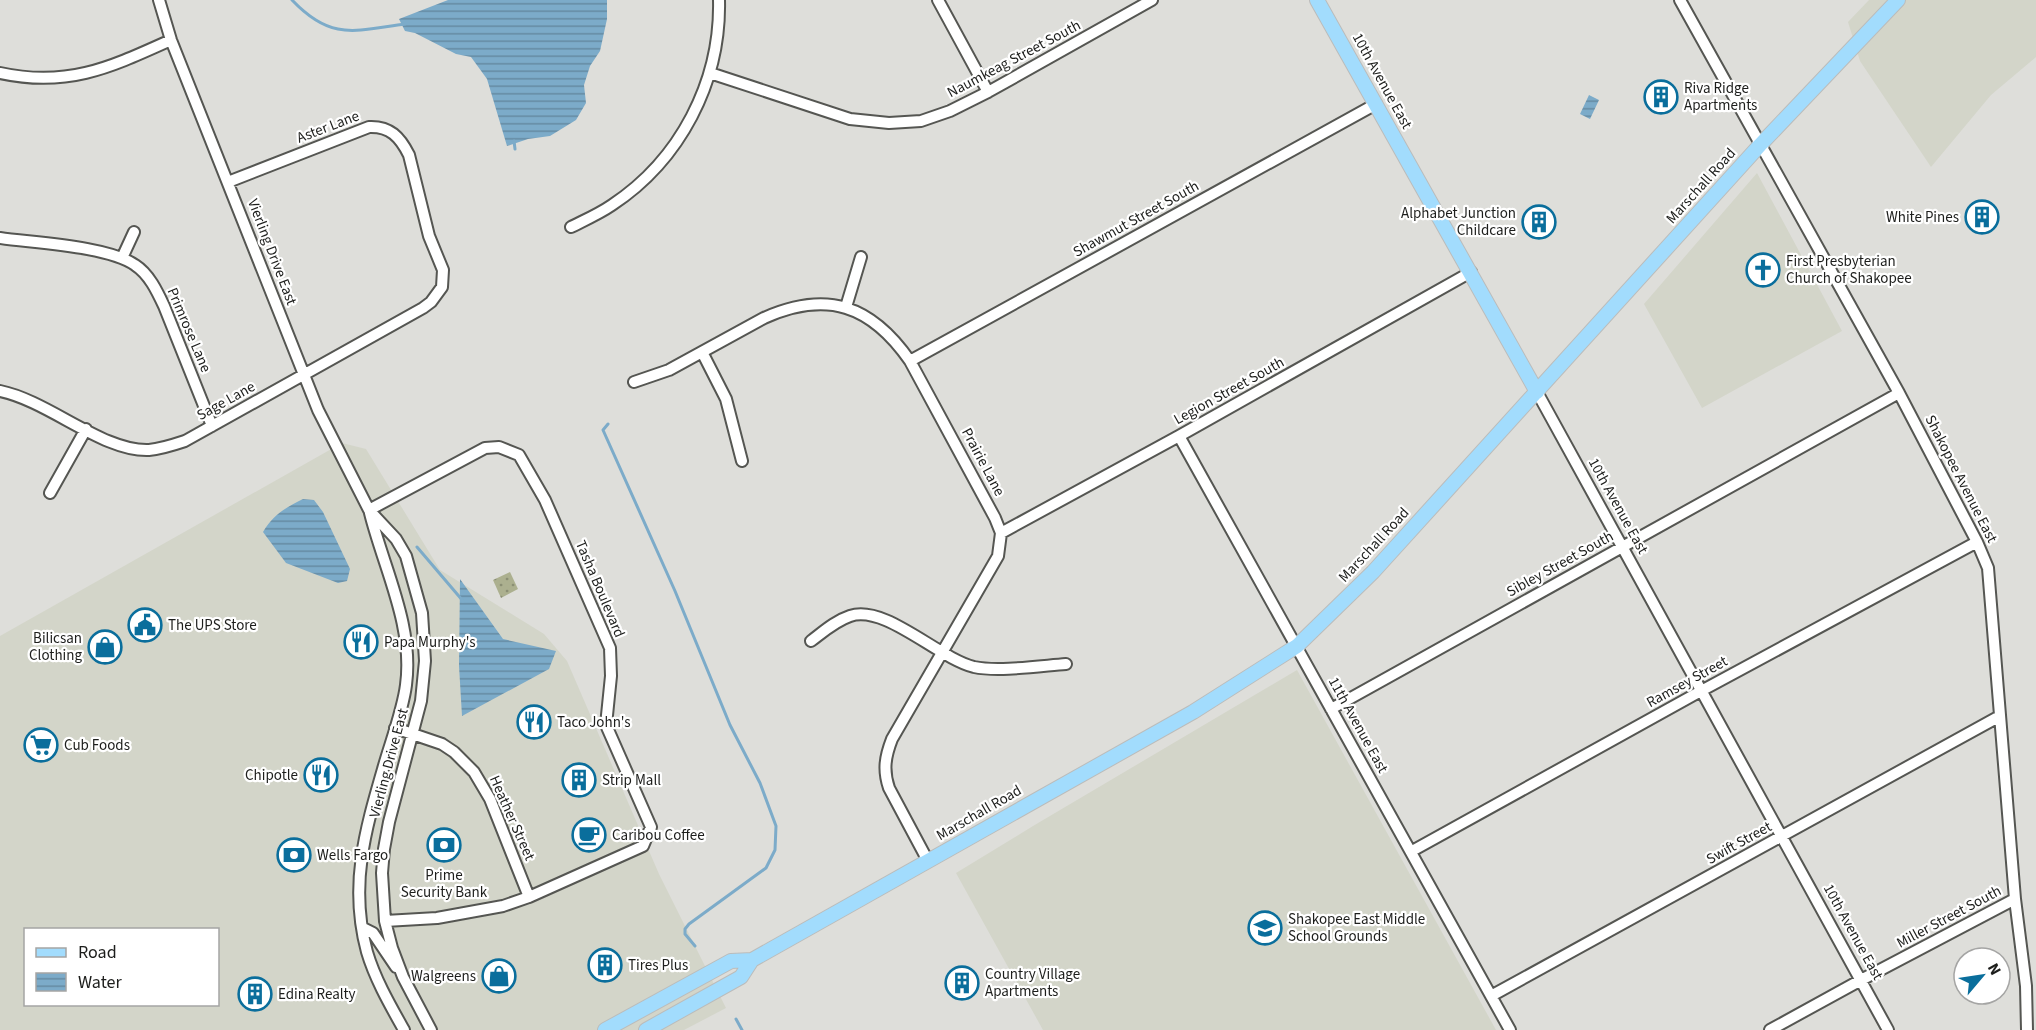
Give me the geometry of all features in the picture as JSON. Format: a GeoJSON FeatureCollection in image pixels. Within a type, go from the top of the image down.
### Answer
{"type":"FeatureCollection","features":[{"type":"Feature","properties":{"kind":"main road","name":"10th Avenue East"},"geometry":{"type":"LineString","coordinates":[[1317,0],[1537,392]]}},
{"type":"Feature","properties":{"kind":"main road","name":"Marschall Road"},"geometry":{"type":"LineString","coordinates":[[605,1030],[731,961],[752,960],[1193,712],[1297,646],[1373,572],[1760,145],[1898,0]]}},
{"type":"Feature","properties":{"kind":"main road","name":"Marschall Road"},"geometry":{"type":"LineString","coordinates":[[646,1030],[741,977],[752,960]]}},
{"type":"Feature","properties":{"kind":"street","name":"Vierling Drive East"},"geometry":{"type":"LineString","coordinates":[[159,0],[171,40],[303,374],[322,418],[369,510],[406,635],[406,685],[363,843],[359,870],[367,951],[376,975],[404,1030]]}},
{"type":"Feature","properties":{"kind":"street"},"geometry":{"type":"LineString","coordinates":[[571,227],[611,206],[653,171],[681,136],[693,115],[710,73],[718,32],[720,0]]}},
{"type":"Feature","properties":{"kind":"street"},"geometry":{"type":"LineString","coordinates":[[938,0],[988,92]]}},
{"type":"Feature","properties":{"kind":"street","name":"Naumkeag Street South"},"geometry":{"type":"LineString","coordinates":[[710,73],[850,119],[889,123],[921,121],[950,111],[988,92],[1152,0]]}},
{"type":"Feature","properties":{"kind":"street","name":"Shakopee Avenue East"},"geometry":{"type":"LineString","coordinates":[[1680,0],[1899,393],[1977,542],[1988,568],[2015,899],[2026,986],[2027,1030]]}},
{"type":"Feature","properties":{"kind":"street"},"geometry":{"type":"LineString","coordinates":[[0,73],[31,78],[66,78],[113,64],[171,40]]}},
{"type":"Feature","properties":{"kind":"street","name":"Shawmut Street South"},"geometry":{"type":"LineString","coordinates":[[910,361],[1376,104]]}},
{"type":"Feature","properties":{"kind":"street","name":"Aster Lane"},"geometry":{"type":"LineString","coordinates":[[228,182],[369,127],[380,126],[388,129],[403,143],[409,155],[429,236],[441,262],[443,279]]}},
{"type":"Feature","properties":{"kind":"street"},"geometry":{"type":"LineString","coordinates":[[122,258],[134,232]]}},
{"type":"Feature","properties":{"kind":"street","name":"Primrose Lane"},"geometry":{"type":"LineString","coordinates":[[0,238],[93,250],[122,258],[140,269],[156,289],[212,426]]}},
{"type":"Feature","properties":{"kind":"street"},"geometry":{"type":"LineString","coordinates":[[846,307],[861,257]]}},
{"type":"Feature","properties":{"kind":"street","name":"Legion Street South"},"geometry":{"type":"LineString","coordinates":[[1000,533],[1179,436],[1471,272]]}},
{"type":"Feature","properties":{"kind":"street","name":"Sage Lane"},"geometry":{"type":"LineString","coordinates":[[0,391],[31,400],[109,441],[148,450],[167,447],[185,441],[423,308],[438,294],[443,279]]}},
{"type":"Feature","properties":{"kind":"street","name":"Prairie Lane"},"geometry":{"type":"LineString","coordinates":[[634,382],[669,370],[784,309],[819,304],[846,307],[865,315],[898,343],[987,502],[1000,533]]}},
{"type":"Feature","properties":{"kind":"street"},"geometry":{"type":"LineString","coordinates":[[702,352],[726,399],[742,461]]}},
{"type":"Feature","properties":{"kind":"street","name":"10th Avenue East"},"geometry":{"type":"LineString","coordinates":[[1537,392],[1888,1030]]}},
{"type":"Feature","properties":{"kind":"street","name":"Sibley Street South"},"geometry":{"type":"LineString","coordinates":[[1331,709],[1899,393]]}},
{"type":"Feature","properties":{"kind":"street"},"geometry":{"type":"LineString","coordinates":[[50,494],[86,429]]}},
{"type":"Feature","properties":{"kind":"street","name":"11th Avenue East"},"geometry":{"type":"LineString","coordinates":[[1179,436],[1510,1030]]}},
{"type":"Feature","properties":{"kind":"street","name":"Tasha Boulevard"},"geometry":{"type":"LineString","coordinates":[[369,510],[485,447],[500,447],[519,455],[545,500],[610,648],[611,676],[606,725],[651,826],[643,846],[529,897],[503,906],[437,918],[385,921]]}},
{"type":"Feature","properties":{"kind":"street","name":"Vierling Drive East"},"geometry":{"type":"LineString","coordinates":[[369,510],[396,539],[406,556],[422,613],[425,661],[421,701],[384,849],[382,873],[385,921],[392,948],[403,977],[431,1030]]}},
{"type":"Feature","properties":{"kind":"street"},"geometry":{"type":"LineString","coordinates":[[928,861],[889,788],[885,776],[885,762],[892,740],[998,556],[1000,533]]}},
{"type":"Feature","properties":{"kind":"street","name":"Ramsey Street"},"geometry":{"type":"LineString","coordinates":[[1412,851],[1977,542]]}},
{"type":"Feature","properties":{"kind":"street"},"geometry":{"type":"LineString","coordinates":[[811,640],[840,620],[851,615],[864,614],[889,622],[962,663],[976,667],[1065,664]]}},
{"type":"Feature","properties":{"kind":"street","name":"Swift Street"},"geometry":{"type":"LineString","coordinates":[[1491,996],[2000,716]]}},
{"type":"Feature","properties":{"kind":"street","name":"Heather Street"},"geometry":{"type":"LineString","coordinates":[[395,728],[442,744],[454,752],[474,772],[490,799],[529,897]]}},
{"type":"Feature","properties":{"kind":"street","name":"Miller Street South"},"geometry":{"type":"LineString","coordinates":[[1770,1030],[2015,899]]}},
{"type":"Feature","properties":{"kind":"street"},"geometry":{"type":"LineString","coordinates":[[363,928],[373,933],[385,954],[403,977]]}},
{"type":"Feature","properties":{"kind":"shaded area"},"geometry":{"type":"Polygon","coordinates":[[[1869,0],[2036,0],[2036,57],[1991,95],[1931,167],[1860,61],[1848,22],[1869,0]]]}},
{"type":"Feature","properties":{"kind":"shaded area"},"geometry":{"type":"Polygon","coordinates":[[[1757,173],[1842,331],[1702,408],[1644,304],[1757,173]]]}},
{"type":"Feature","properties":{"kind":"shaded area"},"geometry":{"type":"Polygon","coordinates":[[[342,443],[366,449],[440,570],[544,634],[567,661],[659,874],[726,1008],[684,1030],[0,1030],[0,636],[342,443]]]}},
{"type":"Feature","properties":{"kind":"shaded area","name":"Shakopee East Middle School Grounds"},"geometry":{"type":"Polygon","coordinates":[[[1297,670],[1496,1030],[1043,1030],[956,873],[1297,670]]]}},
{"type":"Feature","properties":{"kind":"green space"},"geometry":{"type":"Polygon","coordinates":[[[510,572],[518,589],[501,598],[493,580],[510,572]]]}},
{"type":"Feature","properties":{"kind":"water"},"geometry":{"type":"Polygon","coordinates":[[[448,0],[607,0],[607,19],[600,51],[590,66],[584,85],[586,103],[576,120],[550,136],[528,139],[507,146],[487,79],[471,57],[456,54],[415,33],[405,31],[399,19],[448,0]]]}},
{"type":"Feature","properties":{"kind":"water"},"geometry":{"type":"Polygon","coordinates":[[[1589,95],[1599,100],[1590,119],[1580,114],[1589,95]]]}},
{"type":"Feature","properties":{"kind":"water"},"geometry":{"type":"Polygon","coordinates":[[[303,499],[314,500],[323,512],[350,569],[347,581],[338,583],[286,563],[263,532],[280,512],[303,499]]]}},
{"type":"Feature","properties":{"kind":"water"},"geometry":{"type":"Polygon","coordinates":[[[460,579],[503,639],[556,651],[549,669],[462,716],[459,666],[460,579]]]}},
{"type":"Feature","properties":{"kind":"waterway"},"geometry":{"type":"LineString","coordinates":[[292,0],[319,22],[344,30],[405,24]]}},
{"type":"Feature","properties":{"kind":"waterway"},"geometry":{"type":"LineString","coordinates":[[514,141],[515,149]]}},
{"type":"Feature","properties":{"kind":"waterway"},"geometry":{"type":"LineString","coordinates":[[608,424],[603,430],[675,591],[730,725],[760,783],[776,826],[775,850],[766,868],[685,929],[685,934],[695,946]]}},
{"type":"Feature","properties":{"kind":"waterway"},"geometry":{"type":"LineString","coordinates":[[417,547],[463,601]]}},
{"type":"Feature","properties":{"kind":"waterway"},"geometry":{"type":"LineString","coordinates":[[736,1019],[742,1030]]}},
{"type":"Feature","properties":{"kind":"place","name":"Riva Ridge Apartments"},"geometry":{"type":"Point","coordinates":[1661,97]}},
{"type":"Feature","properties":{"kind":"place","name":"White Pines"},"geometry":{"type":"Point","coordinates":[1982,217]}},
{"type":"Feature","properties":{"kind":"place","name":"Alphabet Junction Childcare"},"geometry":{"type":"Point","coordinates":[1539,222]}},
{"type":"Feature","properties":{"kind":"place","name":"First Presbyterian Church of Shakopee"},"geometry":{"type":"Point","coordinates":[1763,270]}},
{"type":"Feature","properties":{"kind":"place","name":"The UPS Store"},"geometry":{"type":"Point","coordinates":[145,625]}},
{"type":"Feature","properties":{"kind":"place","name":"Papa Murphy's"},"geometry":{"type":"Point","coordinates":[361,642]}},
{"type":"Feature","properties":{"kind":"place","name":"Bilicsan Clothing"},"geometry":{"type":"Point","coordinates":[105,647]}},
{"type":"Feature","properties":{"kind":"place","name":"Taco John's"},"geometry":{"type":"Point","coordinates":[534,722]}},
{"type":"Feature","properties":{"kind":"place","name":"Cub Foods"},"geometry":{"type":"Point","coordinates":[41,745]}},
{"type":"Feature","properties":{"kind":"place","name":"Chipotle"},"geometry":{"type":"Point","coordinates":[321,775]}},
{"type":"Feature","properties":{"kind":"place","name":"Strip Mall"},"geometry":{"type":"Point","coordinates":[579,780]}},
{"type":"Feature","properties":{"kind":"place","name":"Caribou Coffee"},"geometry":{"type":"Point","coordinates":[589,835]}},
{"type":"Feature","properties":{"kind":"place","name":"Prime Security Bank"},"geometry":{"type":"Point","coordinates":[444,845]}},
{"type":"Feature","properties":{"kind":"place","name":"Wells Fargo"},"geometry":{"type":"Point","coordinates":[294,855]}},
{"type":"Feature","properties":{"kind":"place","name":"Shakopee East Middle School Grounds"},"geometry":{"type":"Point","coordinates":[1265,928]}},
{"type":"Feature","properties":{"kind":"place","name":"Tires Plus"},"geometry":{"type":"Point","coordinates":[605,965]}},
{"type":"Feature","properties":{"kind":"place","name":"Walgreens"},"geometry":{"type":"Point","coordinates":[499,976]}},
{"type":"Feature","properties":{"kind":"place","name":"Country Village Apartments"},"geometry":{"type":"Point","coordinates":[962,983]}},
{"type":"Feature","properties":{"kind":"place","name":"Edina Realty"},"geometry":{"type":"Point","coordinates":[255,994]}}]}
